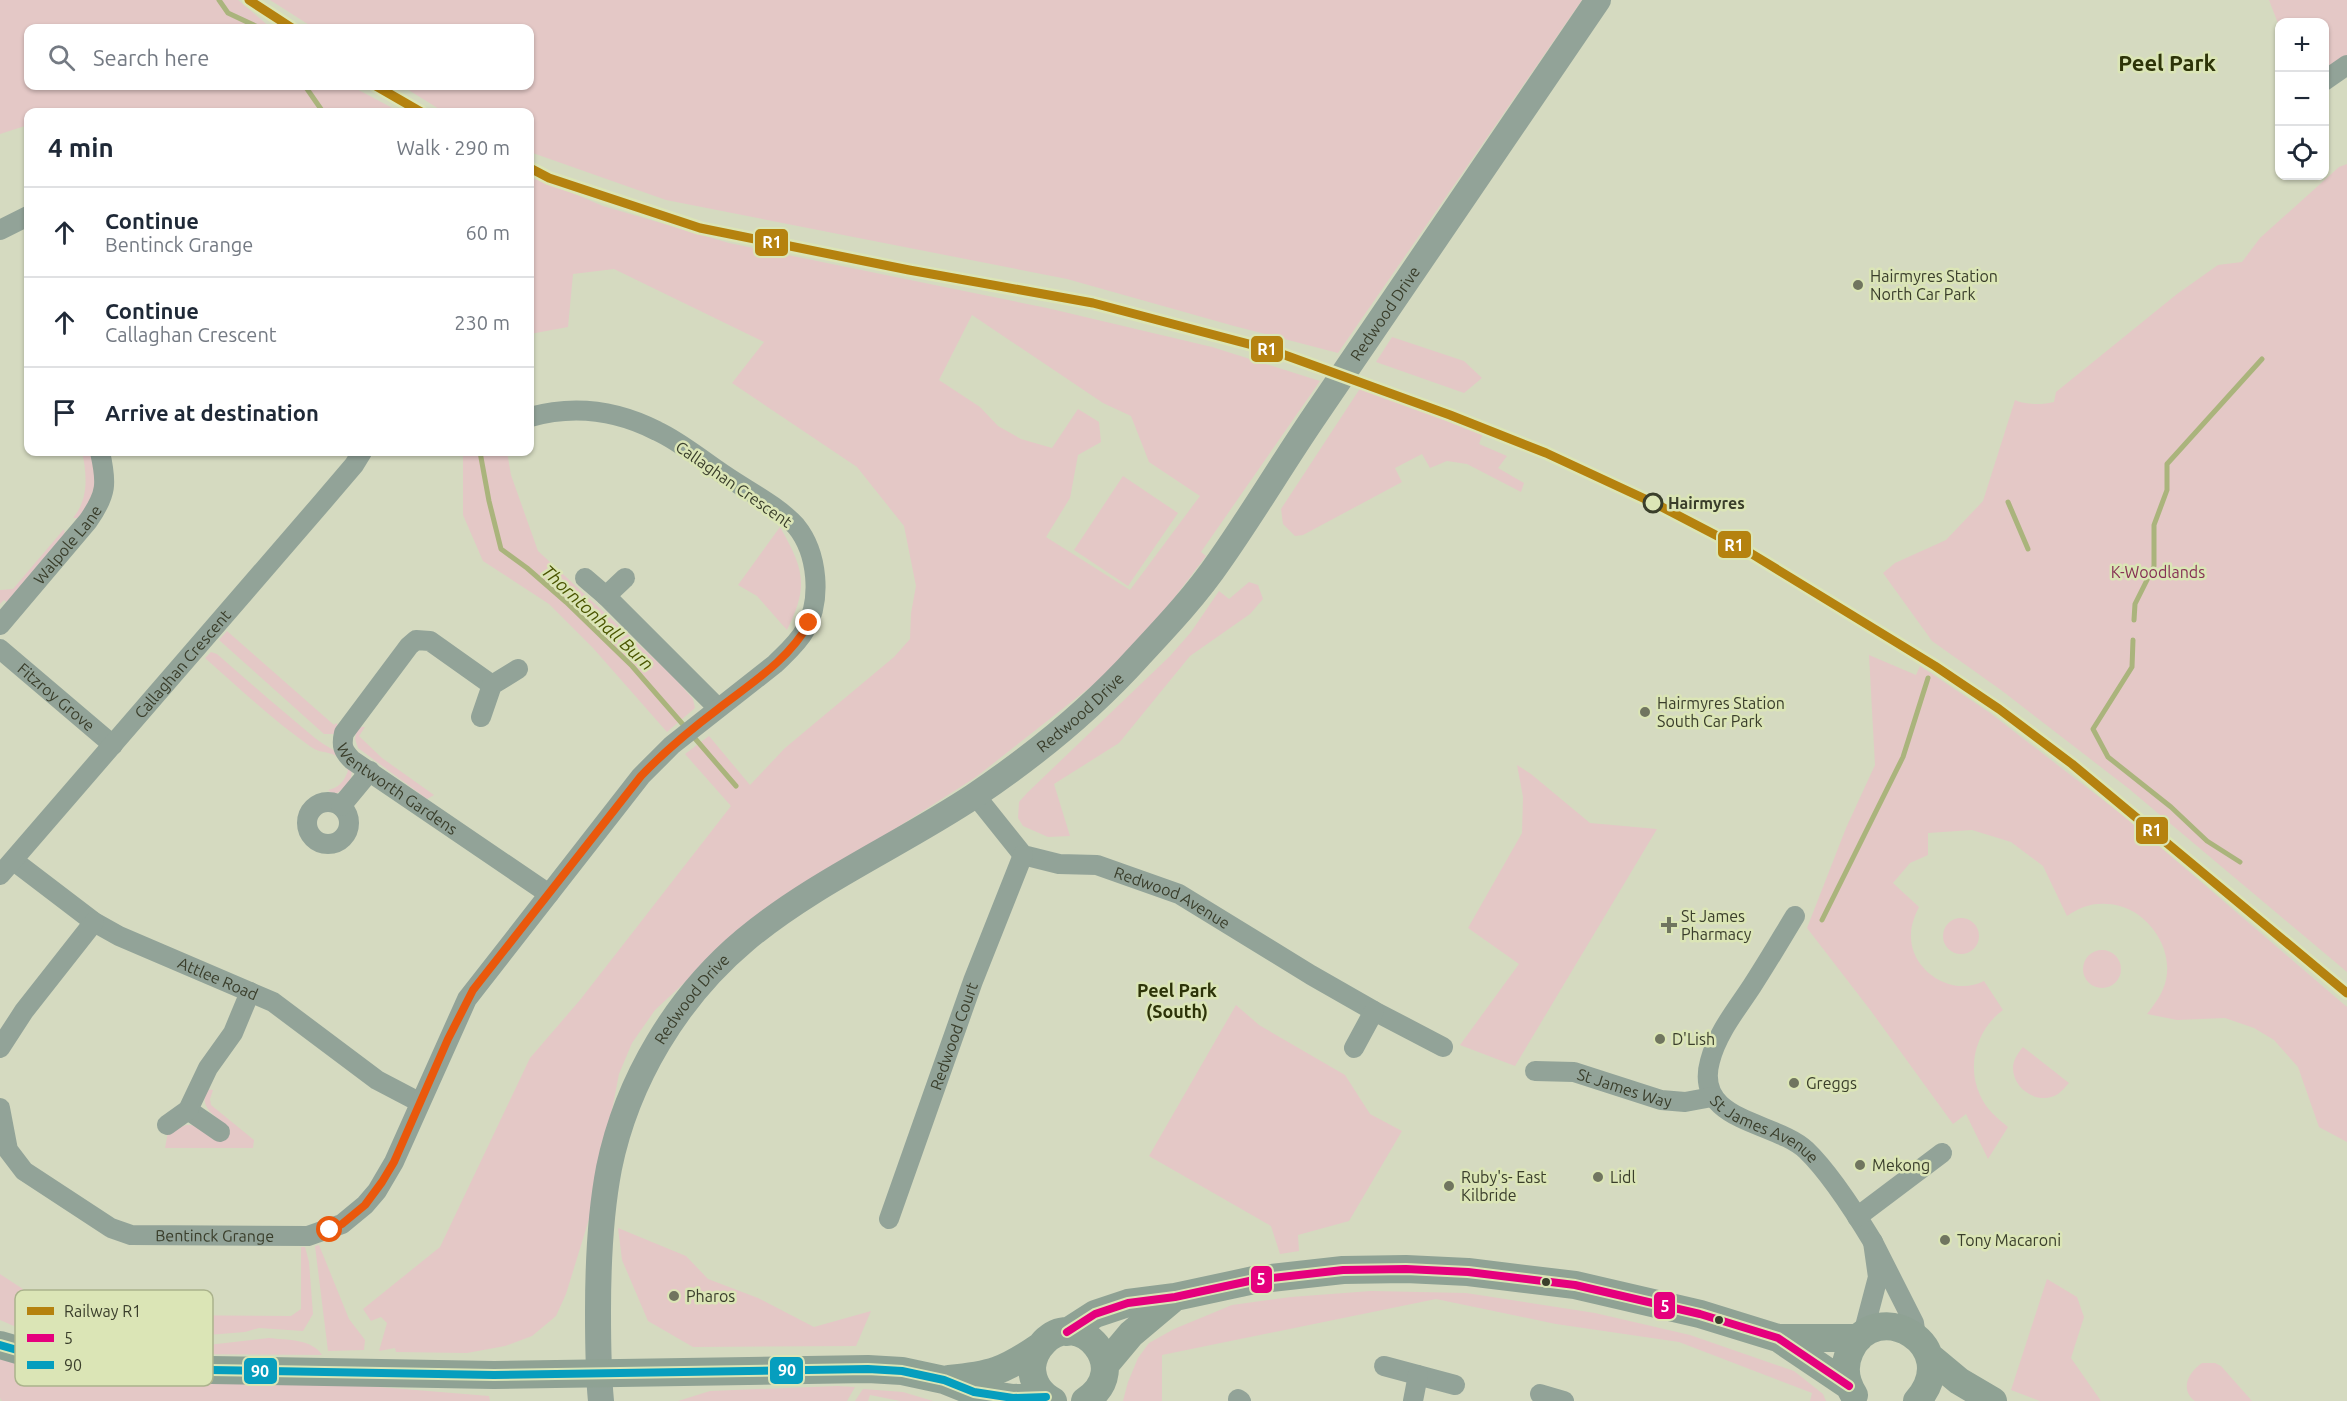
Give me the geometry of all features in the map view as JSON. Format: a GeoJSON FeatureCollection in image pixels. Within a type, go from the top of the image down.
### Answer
{"type":"FeatureCollection","features":[{"type":"Feature","properties":{"kind":"main road"},"geometry":{"type":"LineString","coordinates":[[1067,1332],[1095,1314],[1128,1303],[1175,1297],[1254,1280],[1343,1270],[1407,1269],[1468,1272],[1575,1285],[1700,1314],[1778,1338],[1861,1336]]}},
{"type":"Feature","properties":{"kind":"main road"},"geometry":{"type":"LineString","coordinates":[[1085,1401],[1094,1395],[1104,1381],[1131,1334],[1175,1297]]}},
{"type":"Feature","properties":{"kind":"main road"},"geometry":{"type":"LineString","coordinates":[[1854,1394],[1845,1372],[1847,1358],[1853,1344],[1861,1336],[1877,1327],[1892,1326],[1906,1330],[1959,1381],[1993,1401]]}},
{"type":"Feature","properties":{"kind":"main road"},"geometry":{"type":"LineString","coordinates":[[944,1380],[1001,1371],[1012,1366],[1047,1339],[1067,1332],[1078,1333],[1097,1345],[1104,1381]]}},
{"type":"Feature","properties":{"kind":"main road"},"geometry":{"type":"LineString","coordinates":[[1778,1338],[1854,1394]]}},
{"type":"Feature","properties":{"kind":"main road"},"geometry":{"type":"LineString","coordinates":[[1917,1401],[1925,1392],[1932,1368],[1923,1346]]}},
{"type":"Feature","properties":{"kind":"main road"},"geometry":{"type":"LineString","coordinates":[[1039,1347],[1032,1368],[1034,1379],[1049,1399]]}},
{"type":"Feature","properties":{"kind":"main road"},"geometry":{"type":"LineString","coordinates":[[213,1370],[430,1375],[599,1387],[868,1369],[902,1371],[944,1380],[984,1394],[1049,1399]]}},
{"type":"Feature","properties":{"kind":"street","name":"Redwood Drive"},"geometry":{"type":"LineString","coordinates":[[599,1387],[598,1281],[601,1229],[609,1166],[626,1109],[651,1054],[678,1013],[709,973],[745,940],[785,910],[975,795],[1069,724],[1136,659],[1219,562],[1311,421],[1598,0]]}},
{"type":"Feature","properties":{"kind":"street"},"geometry":{"type":"LineString","coordinates":[[2329,78],[2347,65]]}},
{"type":"Feature","properties":{"kind":"street"},"geometry":{"type":"LineString","coordinates":[[0,230],[24,218]]}},
{"type":"Feature","properties":{"kind":"street","name":"Callaghan Crescent"},"geometry":{"type":"LineString","coordinates":[[419,1102],[467,999],[641,776],[672,745],[775,664],[794,645],[809,623],[814,601],[815,580],[809,551],[801,533],[788,519],[659,431],[611,414],[583,410],[555,410],[534,416]]}},
{"type":"Feature","properties":{"kind":"street","name":"Walpole Lane"},"geometry":{"type":"LineString","coordinates":[[0,625],[100,504],[105,490],[101,456]]}},
{"type":"Feature","properties":{"kind":"street","name":"Callaghan Crescent"},"geometry":{"type":"LineString","coordinates":[[0,875],[325,500],[359,456]]}},
{"type":"Feature","properties":{"kind":"street"},"geometry":{"type":"LineString","coordinates":[[585,578],[606,596],[718,708]]}},
{"type":"Feature","properties":{"kind":"street"},"geometry":{"type":"LineString","coordinates":[[606,596],[625,578]]}},
{"type":"Feature","properties":{"kind":"street","name":"Wentworth Gardens"},"geometry":{"type":"LineString","coordinates":[[492,685],[430,641],[416,640],[409,646],[344,733],[341,744],[344,752],[370,771],[549,894]]}},
{"type":"Feature","properties":{"kind":"street","name":"Fitzroy Grove"},"geometry":{"type":"LineString","coordinates":[[0,649],[113,745]]}},
{"type":"Feature","properties":{"kind":"street"},"geometry":{"type":"LineString","coordinates":[[481,717],[492,685],[518,669]]}},
{"type":"Feature","properties":{"kind":"street"},"geometry":{"type":"LineString","coordinates":[[340,806],[370,771]]}},
{"type":"Feature","properties":{"kind":"street"},"geometry":{"type":"LineString","coordinates":[[975,795],[1023,855]]}},
{"type":"Feature","properties":{"kind":"street","name":"Redwood Avenue"},"geometry":{"type":"LineString","coordinates":[[1023,855],[1059,864],[1097,865],[1179,894],[1311,975],[1443,1047]]}},
{"type":"Feature","properties":{"kind":"street","name":"Redwood Court"},"geometry":{"type":"LineString","coordinates":[[889,1219],[973,981],[1023,855]]}},
{"type":"Feature","properties":{"kind":"street","name":"Attlee Road"},"geometry":{"type":"LineString","coordinates":[[14,861],[94,922],[119,936],[273,1002],[377,1080],[419,1102]]}},
{"type":"Feature","properties":{"kind":"street","name":"St James Avenue"},"geometry":{"type":"LineString","coordinates":[[1796,916],[1736,1008],[1716,1044],[1709,1062],[1708,1084],[1712,1097],[1734,1115],[1793,1140],[1805,1149],[1874,1242],[1923,1346]]}},
{"type":"Feature","properties":{"kind":"street"},"geometry":{"type":"LineString","coordinates":[[0,1048],[24,1011],[94,922]]}},
{"type":"Feature","properties":{"kind":"street"},"geometry":{"type":"LineString","coordinates":[[166,1125],[188,1110],[208,1068],[233,1033],[250,992]]}},
{"type":"Feature","properties":{"kind":"street"},"geometry":{"type":"LineString","coordinates":[[1354,1048],[1374,1011]]}},
{"type":"Feature","properties":{"kind":"street","name":"St James Way"},"geometry":{"type":"LineString","coordinates":[[1535,1071],[1574,1072],[1662,1100],[1685,1102],[1712,1097]]}},
{"type":"Feature","properties":{"kind":"street","name":"Bentinck Grange"},"geometry":{"type":"LineString","coordinates":[[0,1108],[8,1150],[24,1171],[113,1229],[131,1235],[308,1236],[342,1224],[373,1196],[394,1162],[419,1102]]}},
{"type":"Feature","properties":{"kind":"street"},"geometry":{"type":"LineString","coordinates":[[188,1110],[220,1132]]}},
{"type":"Feature","properties":{"kind":"street"},"geometry":{"type":"LineString","coordinates":[[1857,1217],[1942,1153]]}},
{"type":"Feature","properties":{"kind":"street","name":"St James Avenue"},"geometry":{"type":"LineString","coordinates":[[1861,1336],[1878,1277],[1874,1242]]}},
{"type":"Feature","properties":{"kind":"street"},"geometry":{"type":"LineString","coordinates":[[1384,1366],[1455,1385]]}},
{"type":"Feature","properties":{"kind":"street"},"geometry":{"type":"LineString","coordinates":[[1413,1401],[1418,1375]]}},
{"type":"Feature","properties":{"kind":"street"},"geometry":{"type":"LineString","coordinates":[[1540,1394],[1564,1401]]}},
{"type":"Feature","properties":{"kind":"green space"},"geometry":{"type":"Polygon","coordinates":[[[0,0],[238,0],[266,24],[24,24],[24,90],[359,90],[392,108],[24,108],[24,126],[0,134],[0,0]]]}},
{"type":"Feature","properties":{"kind":"green space"},"geometry":{"type":"Polygon","coordinates":[[[270,0],[1582,0],[1338,353],[1067,279],[666,200],[534,153],[534,108],[438,108],[408,90],[534,90],[534,24],[308,24],[270,0]]]}},
{"type":"Feature","properties":{"kind":"green space"},"geometry":{"type":"Polygon","coordinates":[[[2269,0],[2347,0],[2347,55],[2329,68],[2329,18],[2276,18],[2269,0]]]}},
{"type":"Feature","properties":{"kind":"green space","name":"K-Woodlands"},"geometry":{"type":"Polygon","coordinates":[[[2347,164],[2347,972],[2128,788],[2001,690],[1932,641],[1883,573],[1895,563],[1946,540],[1983,501],[2015,400],[2034,404],[2054,402],[2056,392],[2177,294],[2218,265],[2242,262],[2260,238],[2325,180],[2329,180],[2329,176],[2339,167],[2347,164]]]}},
{"type":"Feature","properties":{"kind":"green space"},"geometry":{"type":"Polygon","coordinates":[[[534,177],[603,206],[729,243],[1047,308],[1212,347],[1320,381],[1201,552],[1206,556],[1156,622],[1098,681],[976,777],[848,859],[711,958],[655,1010],[632,1043],[619,1074],[594,1203],[566,1294],[556,1316],[532,1336],[505,1346],[467,1353],[396,1352],[395,1348],[379,1351],[387,1323],[381,1317],[371,1321],[363,1309],[440,1247],[530,1058],[580,1000],[731,806],[685,754],[709,736],[750,785],[785,748],[894,657],[910,639],[911,613],[916,586],[904,526],[857,467],[732,383],[764,342],[614,269],[573,274],[568,327],[534,333],[534,177]],[[972,315],[939,380],[980,407],[998,426],[1021,439],[1052,448],[1078,409],[1099,422],[1101,442],[1078,455],[1070,498],[1046,537],[1130,590],[1200,496],[1149,462],[1131,416],[1103,403],[972,315]]]}},
{"type":"Feature","properties":{"kind":"green space"},"geometry":{"type":"Polygon","coordinates":[[[1392,337],[1464,361],[1482,378],[1464,393],[1376,362],[1392,337]]]}},
{"type":"Feature","properties":{"kind":"green space"},"geometry":{"type":"Polygon","coordinates":[[[1361,387],[1483,433],[1479,444],[1507,456],[1498,468],[1524,483],[1521,492],[1467,464],[1447,461],[1430,468],[1422,454],[1395,468],[1402,482],[1303,535],[1295,536],[1283,524],[1281,509],[1361,387]]]}},
{"type":"Feature","properties":{"kind":"green space"},"geometry":{"type":"Polygon","coordinates":[[[83,456],[93,456],[93,494],[81,518],[73,518],[84,495],[85,469],[83,456]]]}},
{"type":"Feature","properties":{"kind":"green space"},"geometry":{"type":"Polygon","coordinates":[[[463,456],[508,456],[511,475],[538,551],[673,676],[693,699],[695,708],[667,732],[593,648],[549,604],[483,561],[463,515],[463,456]]]}},
{"type":"Feature","properties":{"kind":"green space"},"geometry":{"type":"Polygon","coordinates":[[[1123,476],[1178,513],[1128,586],[1074,550],[1123,476]]]}},
{"type":"Feature","properties":{"kind":"green space"},"geometry":{"type":"Polygon","coordinates":[[[780,527],[799,566],[801,578],[799,601],[787,630],[757,596],[738,585],[780,527]]]}},
{"type":"Feature","properties":{"kind":"green space"},"geometry":{"type":"Polygon","coordinates":[[[64,529],[65,535],[8,603],[4,600],[0,604],[0,590],[13,589],[64,529]]]}},
{"type":"Feature","properties":{"kind":"green space"},"geometry":{"type":"Polygon","coordinates":[[[1249,582],[1258,585],[1263,599],[1250,614],[1190,656],[1119,743],[1054,784],[1070,836],[1048,837],[1023,826],[1018,818],[1019,802],[1027,793],[1170,656],[1191,632],[1219,591],[1229,599],[1249,582]]]}},
{"type":"Feature","properties":{"kind":"green space"},"geometry":{"type":"Polygon","coordinates":[[[227,631],[334,725],[336,723],[338,725],[335,734],[324,734],[219,640],[227,631]]]}},
{"type":"Feature","properties":{"kind":"green space"},"geometry":{"type":"Polygon","coordinates":[[[211,652],[217,654],[315,738],[342,757],[350,766],[351,771],[350,779],[345,787],[334,795],[328,790],[341,783],[348,771],[339,758],[311,747],[270,715],[205,658],[211,652]]]}},
{"type":"Feature","properties":{"kind":"green space"},"geometry":{"type":"Polygon","coordinates":[[[1869,655],[1916,675],[1920,666],[1990,713],[2125,817],[2347,1007],[2347,1142],[2319,1127],[2298,1067],[2274,1040],[2254,1028],[2225,1018],[2177,1020],[2147,1014],[2163,990],[2167,960],[2158,936],[2141,917],[2119,906],[2101,904],[2085,907],[2067,916],[2043,866],[2011,842],[1972,830],[1928,833],[1928,855],[1910,863],[1893,883],[1919,907],[1913,920],[1912,947],[1917,959],[1925,969],[1946,983],[1959,986],[1984,981],[2003,1010],[1986,1027],[1981,1037],[1976,1048],[1974,1072],[1976,1084],[1985,1105],[2008,1127],[1988,1159],[1966,1114],[1953,1124],[1807,928],[1846,828],[1875,765],[1869,655]]]}},
{"type":"Feature","properties":{"kind":"green space"},"geometry":{"type":"Polygon","coordinates":[[[357,727],[365,727],[359,736],[382,758],[434,795],[427,799],[358,748],[355,739],[357,727]]]}},
{"type":"Feature","properties":{"kind":"green space"},"geometry":{"type":"Polygon","coordinates":[[[1517,765],[1590,823],[1657,829],[1515,1066],[1460,1045],[1519,964],[1468,928],[1522,833],[1523,797],[1517,765]]]}},
{"type":"Feature","properties":{"kind":"green space"},"geometry":{"type":"Polygon","coordinates":[[[1961,918],[1974,923],[1979,936],[1974,949],[1961,954],[1948,949],[1943,936],[1948,923],[1961,918]]]}},
{"type":"Feature","properties":{"kind":"green space"},"geometry":{"type":"Polygon","coordinates":[[[2102,950],[2116,955],[2121,969],[2116,983],[2102,988],[2088,983],[2083,969],[2088,955],[2102,950]]]}},
{"type":"Feature","properties":{"kind":"green space"},"geometry":{"type":"Polygon","coordinates":[[[1236,1005],[1259,1025],[1345,1075],[1370,1114],[1402,1131],[1349,1221],[1298,1235],[1299,1251],[1280,1254],[1271,1226],[1149,1156],[1236,1005]]]}},
{"type":"Feature","properties":{"kind":"green space"},"geometry":{"type":"Polygon","coordinates":[[[2023,1047],[2069,1083],[2058,1094],[2043,1098],[2029,1094],[2022,1089],[2014,1076],[2013,1065],[2023,1047]]]}},
{"type":"Feature","properties":{"kind":"green space"},"geometry":{"type":"Polygon","coordinates":[[[206,1089],[213,1090],[211,1105],[254,1140],[253,1148],[165,1148],[168,1132],[186,1125],[227,1126],[206,1106],[206,1089]]]}},
{"type":"Feature","properties":{"kind":"green space"},"geometry":{"type":"Polygon","coordinates":[[[618,1228],[686,1256],[708,1279],[758,1298],[814,1327],[871,1311],[856,1346],[693,1347],[648,1321],[622,1260],[618,1228]]]}},
{"type":"Feature","properties":{"kind":"green space"},"geometry":{"type":"Polygon","coordinates":[[[319,1245],[349,1319],[365,1340],[364,1350],[328,1351],[315,1246],[319,1245]]]}},
{"type":"Feature","properties":{"kind":"green space"},"geometry":{"type":"Polygon","coordinates":[[[301,1247],[305,1247],[309,1262],[313,1314],[303,1331],[259,1328],[245,1332],[213,1335],[213,1315],[291,1316],[301,1309],[301,1247]]]}},
{"type":"Feature","properties":{"kind":"green space"},"geometry":{"type":"Polygon","coordinates":[[[0,1274],[24,1290],[15,1290],[15,1326],[0,1320],[0,1274]]]}},
{"type":"Feature","properties":{"kind":"green space"},"geometry":{"type":"Polygon","coordinates":[[[2047,1279],[2077,1297],[2084,1317],[2071,1358],[2101,1401],[2040,1401],[2011,1390],[2047,1279]]]}},
{"type":"Feature","properties":{"kind":"green space"},"geometry":{"type":"Polygon","coordinates":[[[1371,1291],[1466,1293],[1595,1313],[1690,1335],[1794,1371],[1823,1394],[1826,1401],[1810,1401],[1812,1393],[1679,1342],[1556,1324],[1436,1299],[1162,1355],[1162,1401],[1123,1401],[1138,1358],[1149,1343],[1174,1329],[1232,1305],[1291,1297],[1371,1291]]]}},
{"type":"Feature","properties":{"kind":"green space"},"geometry":{"type":"Polygon","coordinates":[[[269,1338],[291,1340],[306,1343],[322,1355],[213,1354],[213,1344],[269,1338]]]}},
{"type":"Feature","properties":{"kind":"green space"},"geometry":{"type":"Polygon","coordinates":[[[0,1356],[15,1357],[15,1386],[213,1386],[213,1373],[489,1396],[490,1401],[2,1401],[0,1398],[0,1356]]]}},
{"type":"Feature","properties":{"kind":"green space"},"geometry":{"type":"Polygon","coordinates":[[[2202,1363],[2215,1363],[2221,1366],[2252,1401],[2195,1401],[2190,1396],[2187,1386],[2193,1371],[2202,1363]]]}},
{"type":"Feature","properties":{"kind":"green space"},"geometry":{"type":"Polygon","coordinates":[[[855,1387],[847,1401],[678,1401],[710,1391],[855,1387]]]}},
{"type":"Feature","properties":{"kind":"green space"},"geometry":{"type":"Polygon","coordinates":[[[863,1389],[903,1392],[933,1401],[900,1401],[870,1395],[868,1401],[855,1401],[863,1389]]]}},
{"type":"Feature","properties":{"kind":"waterway","name":"Thorntonhall Burn"},"geometry":{"type":"LineString","coordinates":[[219,0],[228,13],[251,24]]}},
{"type":"Feature","properties":{"kind":"waterway","name":"Thorntonhall Burn"},"geometry":{"type":"LineString","coordinates":[[308,90],[320,108]]}},
{"type":"Feature","properties":{"kind":"waterway"},"geometry":{"type":"LineString","coordinates":[[2134,620],[2135,604],[2154,566],[2154,525],[2167,490],[2167,464],[2262,359]]}},
{"type":"Feature","properties":{"kind":"waterway","name":"Thorntonhall Burn"},"geometry":{"type":"LineString","coordinates":[[481,456],[501,549],[566,602],[632,666],[686,728]]}},
{"type":"Feature","properties":{"kind":"waterway"},"geometry":{"type":"LineString","coordinates":[[2008,502],[2028,549]]}},
{"type":"Feature","properties":{"kind":"waterway"},"geometry":{"type":"LineString","coordinates":[[2133,640],[2132,667],[2093,729],[2108,757],[2171,807],[2207,841],[2240,862]]}},
{"type":"Feature","properties":{"kind":"waterway"},"geometry":{"type":"LineString","coordinates":[[1822,920],[1903,757],[1928,678]]}},
{"type":"Feature","properties":{"kind":"waterway","name":"Thorntonhall Burn"},"geometry":{"type":"LineString","coordinates":[[692,735],[736,786]]}},
{"type":"Feature","properties":{"kind":"rail line","name":"R1"},"geometry":{"type":"LineString","coordinates":[[249,0],[286,24]]}},
{"type":"Feature","properties":{"kind":"rail line","name":"R1"},"geometry":{"type":"LineString","coordinates":[[383,90],[414,108]]}},
{"type":"Feature","properties":{"kind":"rail line","name":"R1"},"geometry":{"type":"LineString","coordinates":[[534,170],[549,178],[700,228],[909,270],[1093,303],[1271,350],[1450,415],[1546,453],[1658,505],[1752,554],[1935,666],[1999,709],[2072,764],[2347,993]]}},
{"type":"Feature","properties":{"kind":"transit line","name":"5"},"geometry":{"type":"LineString","coordinates":[[1067,1332],[1095,1314],[1128,1303],[1175,1297],[1254,1280],[1343,1270],[1406,1269],[1468,1272],[1575,1285],[1700,1314],[1778,1338],[1849,1386]]}},
{"type":"Feature","properties":{"kind":"transit line","name":"90"},"geometry":{"type":"LineString","coordinates":[[0,1345],[15,1349]]}},
{"type":"Feature","properties":{"kind":"transit line","name":"90"},"geometry":{"type":"LineString","coordinates":[[213,1370],[494,1375],[868,1369],[902,1371],[944,1380],[974,1392],[1013,1398],[1046,1397]]}},
{"type":"Feature","properties":{"kind":"place","name":"Hairmyres Station North Car Park"},"geometry":{"type":"Point","coordinates":[1858,285]}},
{"type":"Feature","properties":{"kind":"place","name":"Hairmyres"},"geometry":{"type":"Point","coordinates":[1653,503]}},
{"type":"Feature","properties":{"kind":"place","name":"Hairmyres Station South Car Park"},"geometry":{"type":"Point","coordinates":[1645,712]}},
{"type":"Feature","properties":{"kind":"place","name":"St James Pharmacy"},"geometry":{"type":"Point","coordinates":[1669,925]}},
{"type":"Feature","properties":{"kind":"place","name":"D'Lish"},"geometry":{"type":"Point","coordinates":[1660,1039]}},
{"type":"Feature","properties":{"kind":"place","name":"Greggs"},"geometry":{"type":"Point","coordinates":[1794,1083]}},
{"type":"Feature","properties":{"kind":"place","name":"Mekong"},"geometry":{"type":"Point","coordinates":[1860,1165]}},
{"type":"Feature","properties":{"kind":"place","name":"Lidl"},"geometry":{"type":"Point","coordinates":[1598,1177]}},
{"type":"Feature","properties":{"kind":"place","name":"Ruby's- East Kilbride"},"geometry":{"type":"Point","coordinates":[1449,1186]}},
{"type":"Feature","properties":{"kind":"place","name":"Tony Macaroni"},"geometry":{"type":"Point","coordinates":[1945,1240]}},
{"type":"Feature","properties":{"kind":"place","name":"Pharos"},"geometry":{"type":"Point","coordinates":[674,1296]}},
{"type":"Feature","properties":{"kind":"district","name":"Peel Park"},"geometry":{"type":"Point","coordinates":[2167,62]}},
{"type":"Feature","properties":{"kind":"district","name":"Peel Park (South)"},"geometry":{"type":"Point","coordinates":[1177,1000]}},
{"type":"Feature","properties":{"kind":"route"},"geometry":{"type":"LineString","coordinates":[[330,1230],[342,1224],[365,1205],[394,1162],[419,1102],[473,990],[641,776],[672,745],[775,664],[794,645],[809,623]]}}]}
